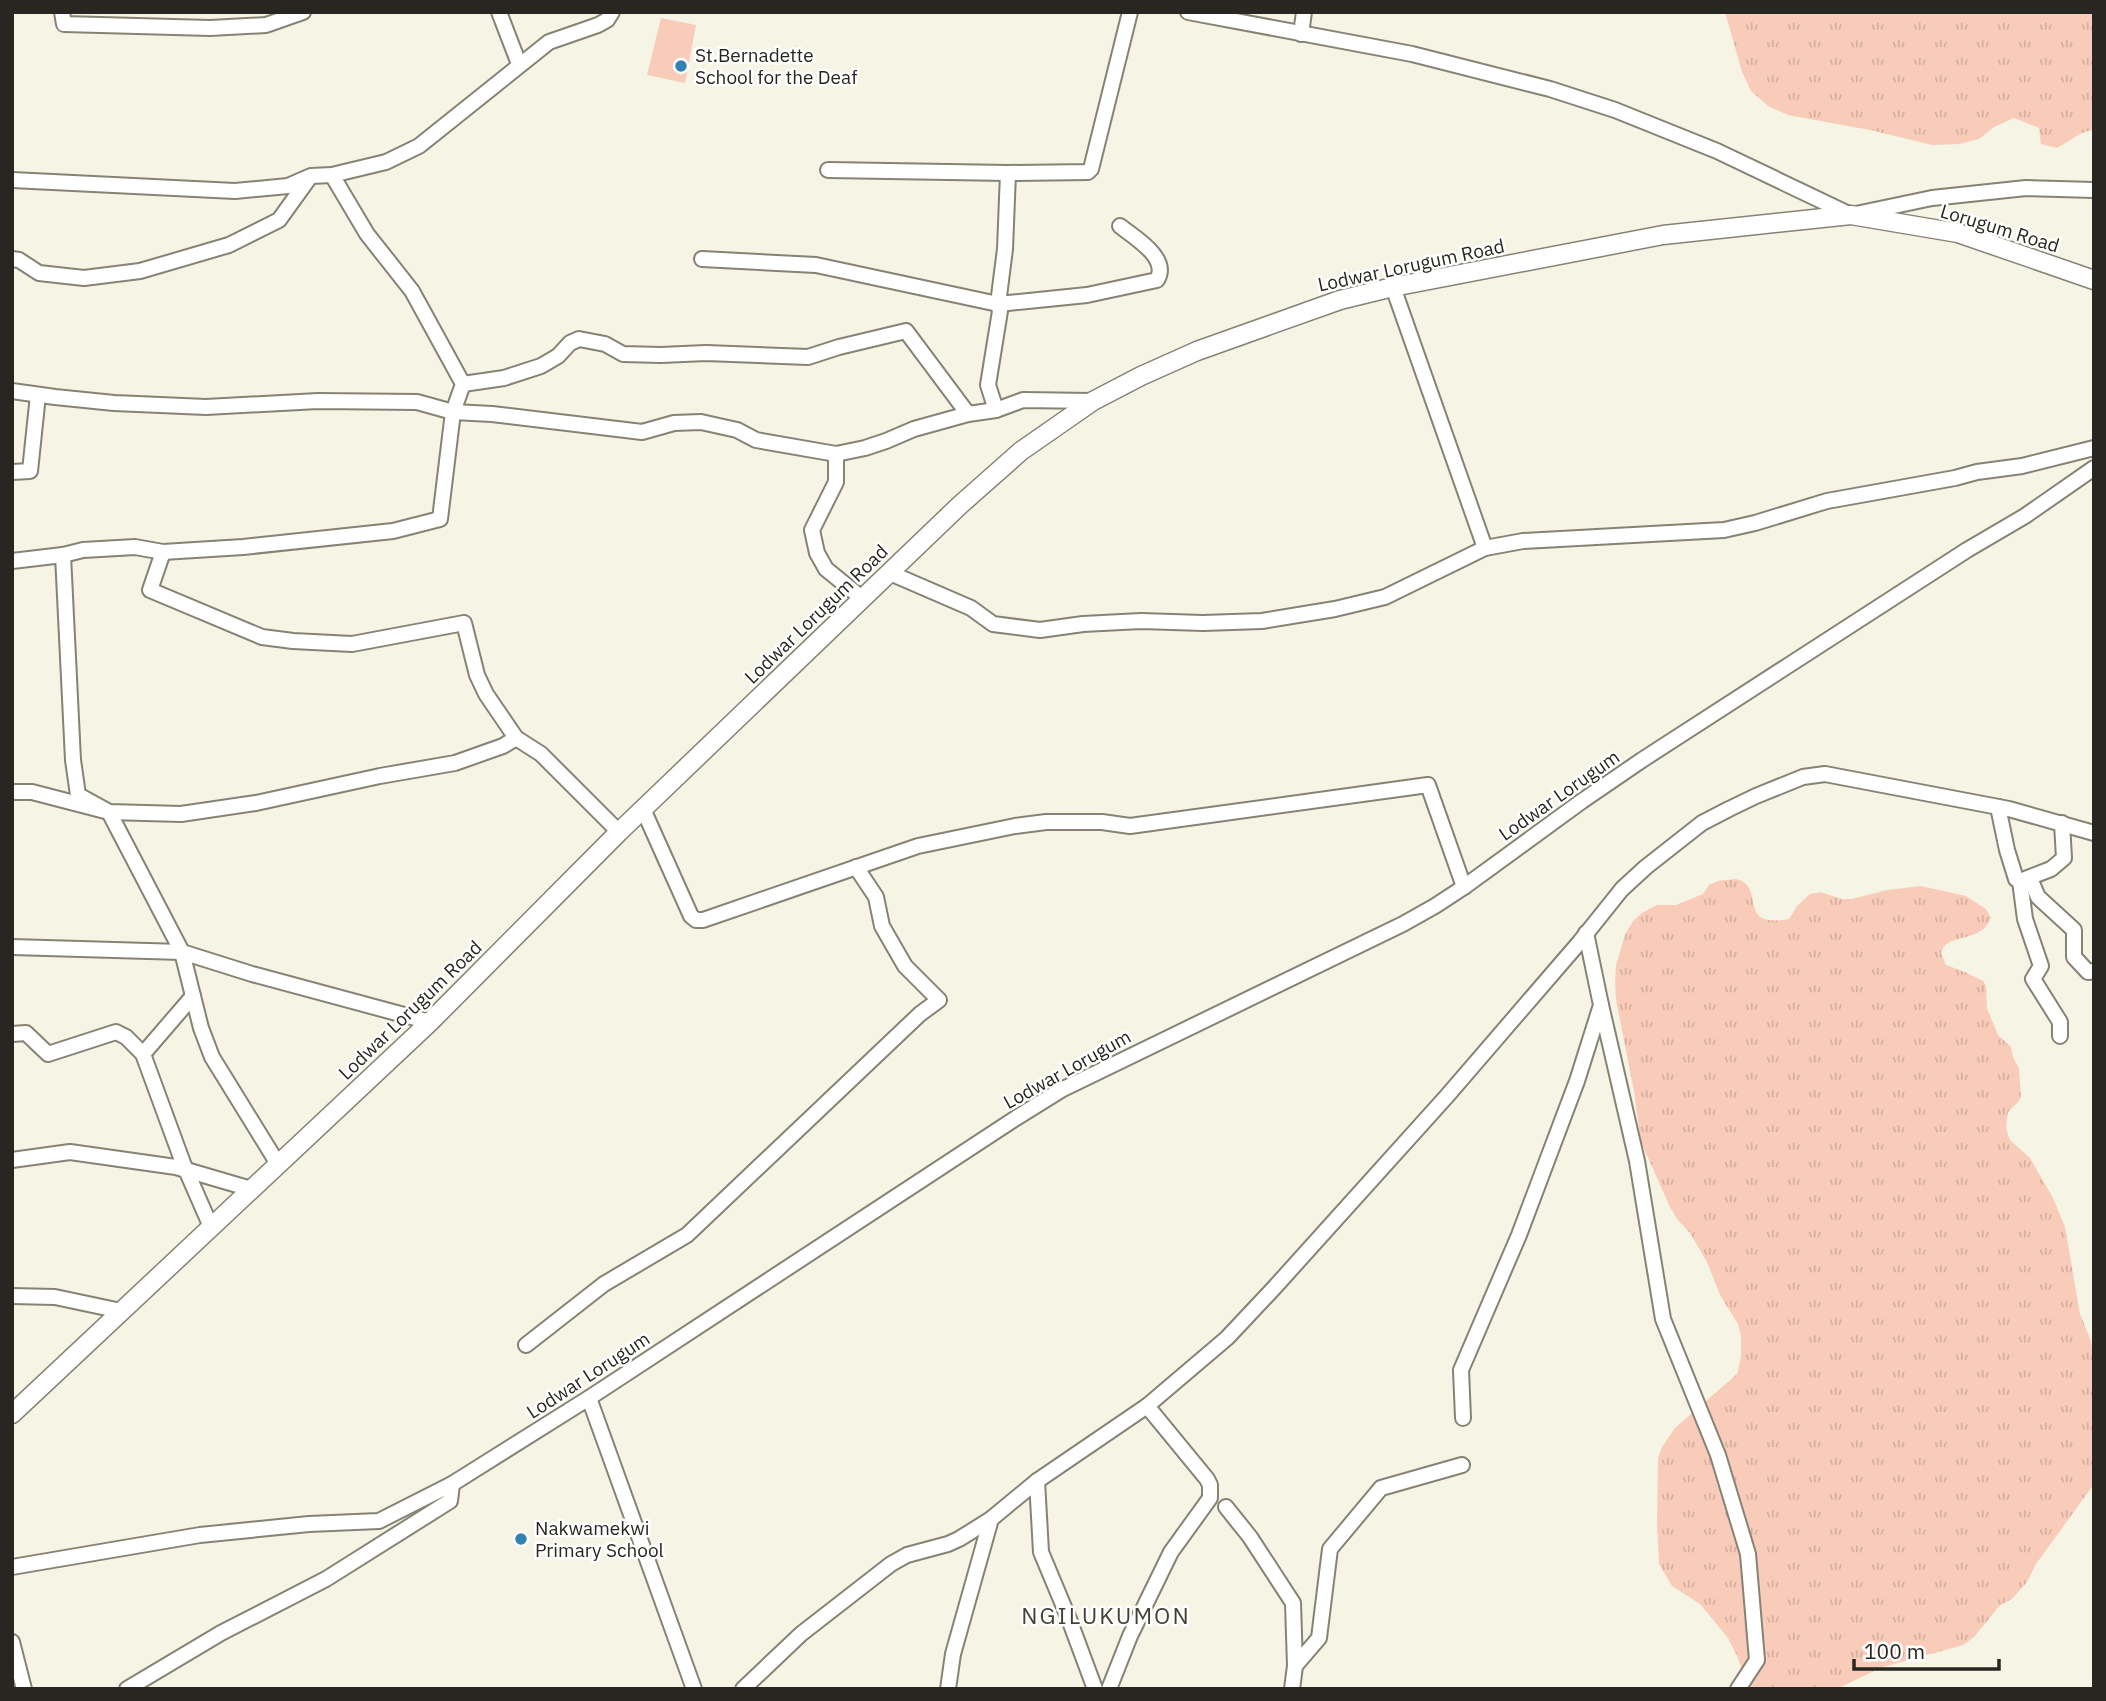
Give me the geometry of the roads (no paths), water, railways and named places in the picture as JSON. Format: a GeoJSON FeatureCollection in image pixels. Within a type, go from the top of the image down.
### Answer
{"type":"FeatureCollection","features":[{"type":"Feature","properties":{"kind":"main road","name":"Lorugum Road"},"geometry":{"type":"LineString","coordinates":[[1851,215],[1958,233],[2094,280]]}},
{"type":"Feature","properties":{"kind":"main road","name":"Lodwar Lorugum Road"},"geometry":{"type":"LineString","coordinates":[[12,1414],[430,1022],[619,832],[960,505],[1021,451],[1093,401],[1197,351],[1340,300],[1393,287],[1663,235],[1851,215]]}},
{"type":"Feature","properties":{"kind":"street"},"geometry":{"type":"LineString","coordinates":[[62,12],[64,24],[210,28],[266,24],[303,12]]}},
{"type":"Feature","properties":{"kind":"street"},"geometry":{"type":"LineString","coordinates":[[499,12],[519,64]]}},
{"type":"Feature","properties":{"kind":"street"},"geometry":{"type":"LineString","coordinates":[[12,180],[235,191],[288,186],[311,176],[332,175],[386,162],[419,146],[549,42],[598,25],[607,20],[612,12]]}},
{"type":"Feature","properties":{"kind":"street"},"geometry":{"type":"LineString","coordinates":[[828,170],[1088,173],[1130,12]]}},
{"type":"Feature","properties":{"kind":"street"},"geometry":{"type":"LineString","coordinates":[[1188,12],[1452,62],[1550,89],[1615,110],[1751,166],[1851,215],[1932,198],[2026,188],[2094,190]]}},
{"type":"Feature","properties":{"kind":"street"},"geometry":{"type":"LineString","coordinates":[[1301,34],[1304,12]]}},
{"type":"Feature","properties":{"kind":"street"},"geometry":{"type":"LineString","coordinates":[[996,410],[988,385],[1000,311],[998,304],[1005,249],[1008,173]]}},
{"type":"Feature","properties":{"kind":"street"},"geometry":{"type":"LineString","coordinates":[[12,561],[83,550],[135,547],[163,552],[243,547],[393,531],[440,519],[453,412],[463,384],[412,291],[367,234],[332,175]]}},
{"type":"Feature","properties":{"kind":"street"},"geometry":{"type":"LineString","coordinates":[[12,259],[19,260],[39,273],[85,278],[140,271],[229,245],[279,220],[311,176]]}},
{"type":"Feature","properties":{"kind":"street"},"geometry":{"type":"LineString","coordinates":[[702,259],[816,265],[998,304],[1087,295],[1157,280],[1160,275],[1158,260],[1120,226]]}},
{"type":"Feature","properties":{"kind":"street"},"geometry":{"type":"LineString","coordinates":[[1393,287],[1485,548]]}},
{"type":"Feature","properties":{"kind":"street"},"geometry":{"type":"LineString","coordinates":[[463,384],[505,378],[541,366],[579,339],[605,344],[623,354],[706,353],[807,357],[906,331],[968,414]]}},
{"type":"Feature","properties":{"kind":"street"},"geometry":{"type":"LineString","coordinates":[[12,391],[114,403],[206,407],[318,401],[417,402],[453,412],[492,414],[642,432],[674,423],[701,422],[737,430],[756,440],[824,453],[865,448],[914,429],[968,414],[996,410],[1023,400],[1093,401]]}},
{"type":"Feature","properties":{"kind":"street"},"geometry":{"type":"LineString","coordinates":[[12,472],[30,471],[38,395]]}},
{"type":"Feature","properties":{"kind":"street"},"geometry":{"type":"LineString","coordinates":[[890,573],[971,608],[993,624],[1040,630],[1083,624],[1141,621],[1262,621],[1335,610],[1385,597],[1485,548],[1537,540],[1724,530],[1827,501],[2022,466],[2094,448]]}},
{"type":"Feature","properties":{"kind":"street"},"geometry":{"type":"LineString","coordinates":[[836,453],[836,482],[813,530],[817,553],[825,569],[863,599]]}},
{"type":"Feature","properties":{"kind":"street","name":"Lodwar Lorugum"},"geometry":{"type":"LineString","coordinates":[[12,1567],[200,1535],[309,1524],[379,1521],[452,1484],[589,1398],[1061,1090],[1435,906],[1642,760],[1967,550],[2025,516],[2094,468]]}},
{"type":"Feature","properties":{"kind":"street"},"geometry":{"type":"LineString","coordinates":[[163,552],[150,590],[262,637],[352,644],[464,623],[477,675],[486,694],[516,738],[541,754],[619,832]]}},
{"type":"Feature","properties":{"kind":"street"},"geometry":{"type":"LineString","coordinates":[[63,555],[73,760],[78,795],[109,812],[182,952],[201,1028],[212,1057],[278,1164]]}},
{"type":"Feature","properties":{"kind":"street"},"geometry":{"type":"LineString","coordinates":[[12,792],[32,792],[109,812],[181,814],[256,803],[455,763],[503,746],[516,738]]}},
{"type":"Feature","properties":{"kind":"street"},"geometry":{"type":"LineString","coordinates":[[743,1689],[801,1634],[891,1564],[920,1550],[948,1544],[991,1519],[1037,1481],[1147,1406],[1227,1338],[1447,1096],[1622,889],[1655,859],[1702,823],[1756,796],[1803,777],[1825,774],[1998,807],[2094,833]]}},
{"type":"Feature","properties":{"kind":"street"},"geometry":{"type":"LineString","coordinates":[[643,809],[691,916],[696,920],[703,920],[918,846],[1025,824],[1091,822],[1130,826],[1428,785],[1464,887]]}},
{"type":"Feature","properties":{"kind":"street"},"geometry":{"type":"LineString","coordinates":[[1998,807],[2016,880],[2032,883],[2038,897],[2074,930],[2074,957],[2088,972],[2094,971]]}},
{"type":"Feature","properties":{"kind":"street"},"geometry":{"type":"LineString","coordinates":[[2020,881],[2051,869],[2064,858],[2062,823]]}},
{"type":"Feature","properties":{"kind":"street"},"geometry":{"type":"LineString","coordinates":[[526,1345],[604,1284],[687,1236],[920,1014],[939,1000],[905,966],[882,926],[876,897],[856,867]]}},
{"type":"Feature","properties":{"kind":"street"},"geometry":{"type":"LineString","coordinates":[[2020,881],[2025,919],[2042,966],[2033,979],[2060,1022],[2060,1036]]}},
{"type":"Feature","properties":{"kind":"street"},"geometry":{"type":"LineString","coordinates":[[1587,933],[1637,1160],[1663,1319],[1718,1455],[1748,1554],[1757,1660],[1738,1689]]}},
{"type":"Feature","properties":{"kind":"street"},"geometry":{"type":"LineString","coordinates":[[12,947],[182,952],[252,974],[430,1022]]}},
{"type":"Feature","properties":{"kind":"street"},"geometry":{"type":"LineString","coordinates":[[143,1054],[193,996]]}},
{"type":"Feature","properties":{"kind":"street"},"geometry":{"type":"LineString","coordinates":[[1463,1418],[1461,1370],[1519,1236],[1577,1082],[1601,1005]]}},
{"type":"Feature","properties":{"kind":"street"},"geometry":{"type":"LineString","coordinates":[[12,1034],[26,1034],[48,1054],[116,1032],[126,1037],[143,1054],[186,1170],[211,1227]]}},
{"type":"Feature","properties":{"kind":"street"},"geometry":{"type":"LineString","coordinates":[[12,1160],[70,1152],[186,1170],[251,1189]]}},
{"type":"Feature","properties":{"kind":"street"},"geometry":{"type":"LineString","coordinates":[[12,1296],[55,1297],[121,1311]]}},
{"type":"Feature","properties":{"kind":"street"},"geometry":{"type":"LineString","coordinates":[[589,1398],[694,1689]]}},
{"type":"Feature","properties":{"kind":"street"},"geometry":{"type":"LineString","coordinates":[[1109,1689],[1130,1636],[1171,1552],[1210,1498],[1207,1479],[1147,1406]]}},
{"type":"Feature","properties":{"kind":"street"},"geometry":{"type":"LineString","coordinates":[[1295,1666],[1319,1638],[1330,1549],[1347,1528],[1381,1488],[1462,1465]]}},
{"type":"Feature","properties":{"kind":"street"},"geometry":{"type":"LineString","coordinates":[[1037,1481],[1041,1552],[1095,1689]]}},
{"type":"Feature","properties":{"kind":"street"},"geometry":{"type":"LineString","coordinates":[[128,1689],[221,1633],[326,1579],[450,1501],[452,1484]]}},
{"type":"Feature","properties":{"kind":"street"},"geometry":{"type":"LineString","coordinates":[[1226,1507],[1250,1537],[1293,1603],[1295,1666],[1292,1689]]}},
{"type":"Feature","properties":{"kind":"street"},"geometry":{"type":"LineString","coordinates":[[948,1689],[953,1654],[991,1519]]}},
{"type":"Feature","properties":{"kind":"street"},"geometry":{"type":"LineString","coordinates":[[12,1642],[24,1689]]}},
{"type":"Feature","properties":{"kind":"place","name":"St.Bernadette School for the Deaf"},"geometry":{"type":"Point","coordinates":[681,66]}},
{"type":"Feature","properties":{"kind":"place","name":"Nakwamekwi Primary School"},"geometry":{"type":"Point","coordinates":[521,1539]}},
{"type":"Feature","properties":{"kind":"district","name":"NGILUKUMON"},"geometry":{"type":"Point","coordinates":[1106,1615]}}]}
